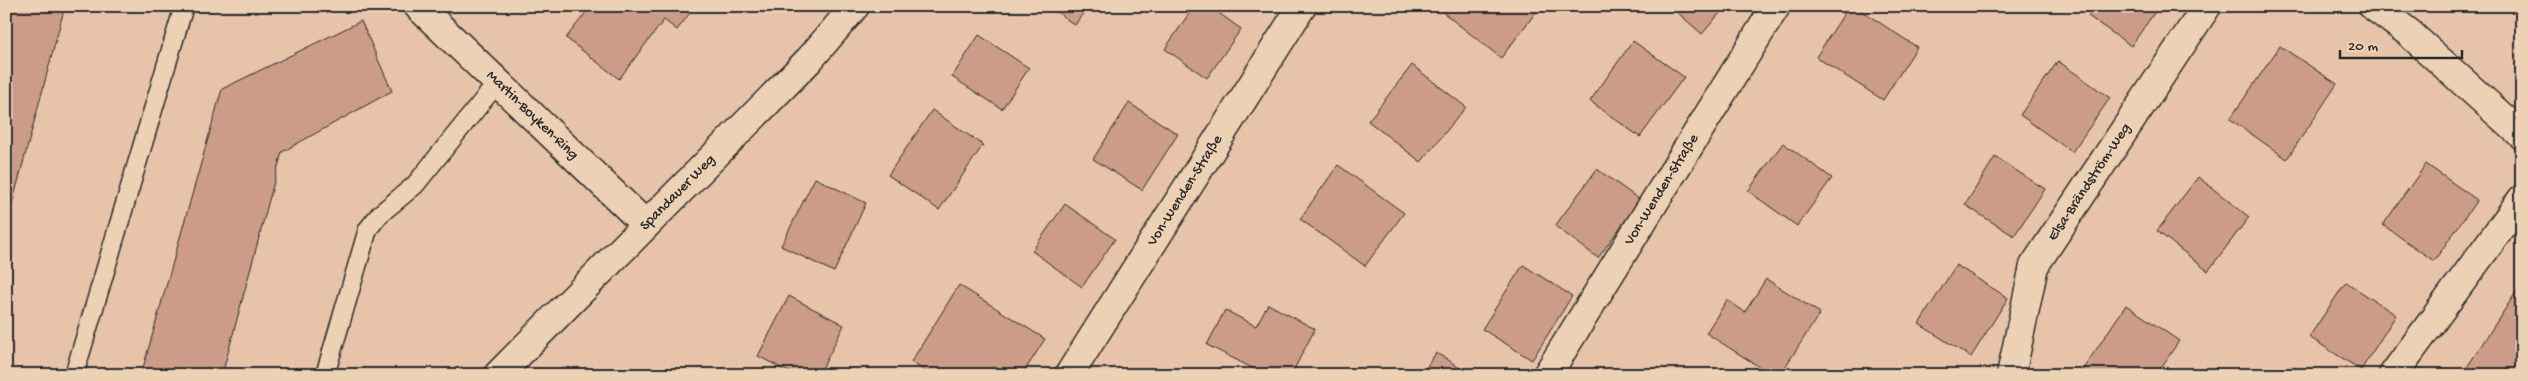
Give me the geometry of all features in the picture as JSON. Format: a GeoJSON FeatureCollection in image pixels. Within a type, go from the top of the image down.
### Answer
{"type":"FeatureCollection","features":[{"type":"Feature","properties":{"kind":"street","name":"Martin-Boyken-Ring"},"geometry":{"type":"LineString","coordinates":[[418,6],[645,224]]}},
{"type":"Feature","properties":{"kind":"street","name":"Spandauer Weg"},"geometry":{"type":"LineString","coordinates":[[498,375],[809,60],[855,6]]}},
{"type":"Feature","properties":{"kind":"street","name":"Von-Wenden-Straße"},"geometry":{"type":"LineString","coordinates":[[1069,375],[1302,6]]}},
{"type":"Feature","properties":{"kind":"street","name":"Von-Wenden-Straße"},"geometry":{"type":"LineString","coordinates":[[1547,375],[1776,6]]}},
{"type":"Feature","properties":{"kind":"street","name":"Elsa-Brändström-Weg"},"geometry":{"type":"LineString","coordinates":[[2011,375],[2034,266],[2208,6]]}},
{"type":"Feature","properties":{"kind":"street"},"geometry":{"type":"LineString","coordinates":[[2372,6],[2408,32],[2522,135]]}},
{"type":"Feature","properties":{"kind":"street"},"geometry":{"type":"LineString","coordinates":[[2393,375],[2522,198]]}},
{"type":"Feature","properties":{"kind":"lane"},"geometry":{"type":"LineString","coordinates":[[74,375],[184,6]]}},
{"type":"Feature","properties":{"kind":"lane"},"geometry":{"type":"LineString","coordinates":[[325,375],[368,229],[380,214],[414,185],[497,83]]}},
{"type":"Feature","properties":{"kind":"building"},"geometry":{"type":"Polygon","coordinates":[[[6,6],[65,6],[6,227],[6,6]]]}},
{"type":"Feature","properties":{"kind":"building"},"geometry":{"type":"Polygon","coordinates":[[[591,6],[695,6],[677,30],[664,20],[619,79],[566,38],[591,6]]]}},
{"type":"Feature","properties":{"kind":"building"},"geometry":{"type":"Polygon","coordinates":[[[1048,6],[1088,6],[1075,25],[1048,6]]]}},
{"type":"Feature","properties":{"kind":"building"},"geometry":{"type":"Polygon","coordinates":[[[1194,6],[1209,6],[1241,29],[1207,78],[1165,49],[1194,6]]]}},
{"type":"Feature","properties":{"kind":"building"},"geometry":{"type":"Polygon","coordinates":[[[1443,6],[1537,6],[1539,8],[1501,58],[1440,10],[1443,6]]]}},
{"type":"Feature","properties":{"kind":"building"},"geometry":{"type":"Polygon","coordinates":[[[1670,6],[1726,6],[1702,34],[1670,6]]]}},
{"type":"Feature","properties":{"kind":"building"},"geometry":{"type":"Polygon","coordinates":[[[1849,6],[1854,6],[1917,47],[1883,100],[1816,57],[1849,6]]]}},
{"type":"Feature","properties":{"kind":"building"},"geometry":{"type":"Polygon","coordinates":[[[2095,6],[2159,6],[2131,46],[2088,16],[2095,6]]]}},
{"type":"Feature","properties":{"kind":"building"},"geometry":{"type":"Polygon","coordinates":[[[2522,6],[2522,20],[2515,16],[2522,6]]]}},
{"type":"Feature","properties":{"kind":"building"},"geometry":{"type":"Polygon","coordinates":[[[361,21],[392,91],[282,152],[222,375],[141,375],[222,89],[361,21]]]}},
{"type":"Feature","properties":{"kind":"building"},"geometry":{"type":"Polygon","coordinates":[[[979,35],[1029,68],[1002,109],[952,77],[979,35]]]}},
{"type":"Feature","properties":{"kind":"building"},"geometry":{"type":"Polygon","coordinates":[[[1633,41],[1684,77],[1640,137],[1590,101],[1633,41]]]}},
{"type":"Feature","properties":{"kind":"building"},"geometry":{"type":"Polygon","coordinates":[[[2280,46],[2337,84],[2287,159],[2230,119],[2280,46]]]}},
{"type":"Feature","properties":{"kind":"building"},"geometry":{"type":"Polygon","coordinates":[[[2058,61],[2110,98],[2072,152],[2020,115],[2058,61]]]}},
{"type":"Feature","properties":{"kind":"building"},"geometry":{"type":"Polygon","coordinates":[[[1412,65],[1466,107],[1421,162],[1368,121],[1412,65]]]}},
{"type":"Feature","properties":{"kind":"building"},"geometry":{"type":"Polygon","coordinates":[[[1129,103],[1178,134],[1142,190],[1093,159],[1129,103]]]}},
{"type":"Feature","properties":{"kind":"building"},"geometry":{"type":"Polygon","coordinates":[[[932,110],[983,145],[939,210],[888,175],[932,110]]]}},
{"type":"Feature","properties":{"kind":"building"},"geometry":{"type":"Polygon","coordinates":[[[1783,143],[1832,178],[1797,226],[1748,191],[1783,143]]]}},
{"type":"Feature","properties":{"kind":"building"},"geometry":{"type":"Polygon","coordinates":[[[1995,157],[2045,189],[2014,236],[1965,205],[1995,157]]]}},
{"type":"Feature","properties":{"kind":"building"},"geometry":{"type":"Polygon","coordinates":[[[2426,164],[2477,200],[2434,261],[2383,225],[2426,164]]]}},
{"type":"Feature","properties":{"kind":"building"},"geometry":{"type":"Polygon","coordinates":[[[1338,165],[1404,213],[1365,266],[1300,219],[1338,165]]]}},
{"type":"Feature","properties":{"kind":"building"},"geometry":{"type":"Polygon","coordinates":[[[1597,169],[1640,200],[1598,258],[1555,226],[1597,169]]]}},
{"type":"Feature","properties":{"kind":"building"},"geometry":{"type":"Polygon","coordinates":[[[2198,177],[2249,217],[2208,271],[2157,231],[2198,177]]]}},
{"type":"Feature","properties":{"kind":"building"},"geometry":{"type":"Polygon","coordinates":[[[815,178],[866,203],[834,272],[781,246],[815,178]]]}},
{"type":"Feature","properties":{"kind":"building"},"geometry":{"type":"Polygon","coordinates":[[[1065,204],[1115,239],[1082,287],[1032,251],[1065,204]]]}},
{"type":"Feature","properties":{"kind":"building"},"geometry":{"type":"Polygon","coordinates":[[[1523,265],[1572,296],[1532,360],[1482,329],[1523,265]]]}},
{"type":"Feature","properties":{"kind":"building"},"geometry":{"type":"Polygon","coordinates":[[[1956,265],[2008,298],[1971,357],[1919,324],[1956,265]]]}},
{"type":"Feature","properties":{"kind":"building"},"geometry":{"type":"Polygon","coordinates":[[[1766,279],[1820,313],[1780,375],[1772,375],[1706,333],[1727,300],[1745,312],[1766,279]]]}},
{"type":"Feature","properties":{"kind":"building"},"geometry":{"type":"Polygon","coordinates":[[[2346,282],[2396,315],[2361,370],[2309,337],[2346,282]]]}},
{"type":"Feature","properties":{"kind":"building"},"geometry":{"type":"Polygon","coordinates":[[[2522,283],[2522,375],[2462,375],[2522,283]]]}},
{"type":"Feature","properties":{"kind":"building"},"geometry":{"type":"Polygon","coordinates":[[[959,285],[1045,339],[1022,375],[931,375],[911,362],[959,285]]]}},
{"type":"Feature","properties":{"kind":"building"},"geometry":{"type":"Polygon","coordinates":[[[789,296],[844,325],[819,375],[795,375],[758,356],[789,296]]]}},
{"type":"Feature","properties":{"kind":"building"},"geometry":{"type":"Polygon","coordinates":[[[1268,304],[1315,329],[1291,375],[1266,375],[1207,345],[1225,310],[1256,326],[1268,304]]]}},
{"type":"Feature","properties":{"kind":"building"},"geometry":{"type":"Polygon","coordinates":[[[2126,305],[2179,341],[2156,375],[2086,375],[2081,372],[2126,305]]]}},
{"type":"Feature","properties":{"kind":"building"},"geometry":{"type":"Polygon","coordinates":[[[1436,353],[1447,359],[1469,375],[1421,375],[1436,353]]]}},
{"type":"Feature","properties":{"kind":"building"},"geometry":{"type":"Polygon","coordinates":[[[2292,366],[2306,375],[2286,375],[2292,366]]]}}]}
